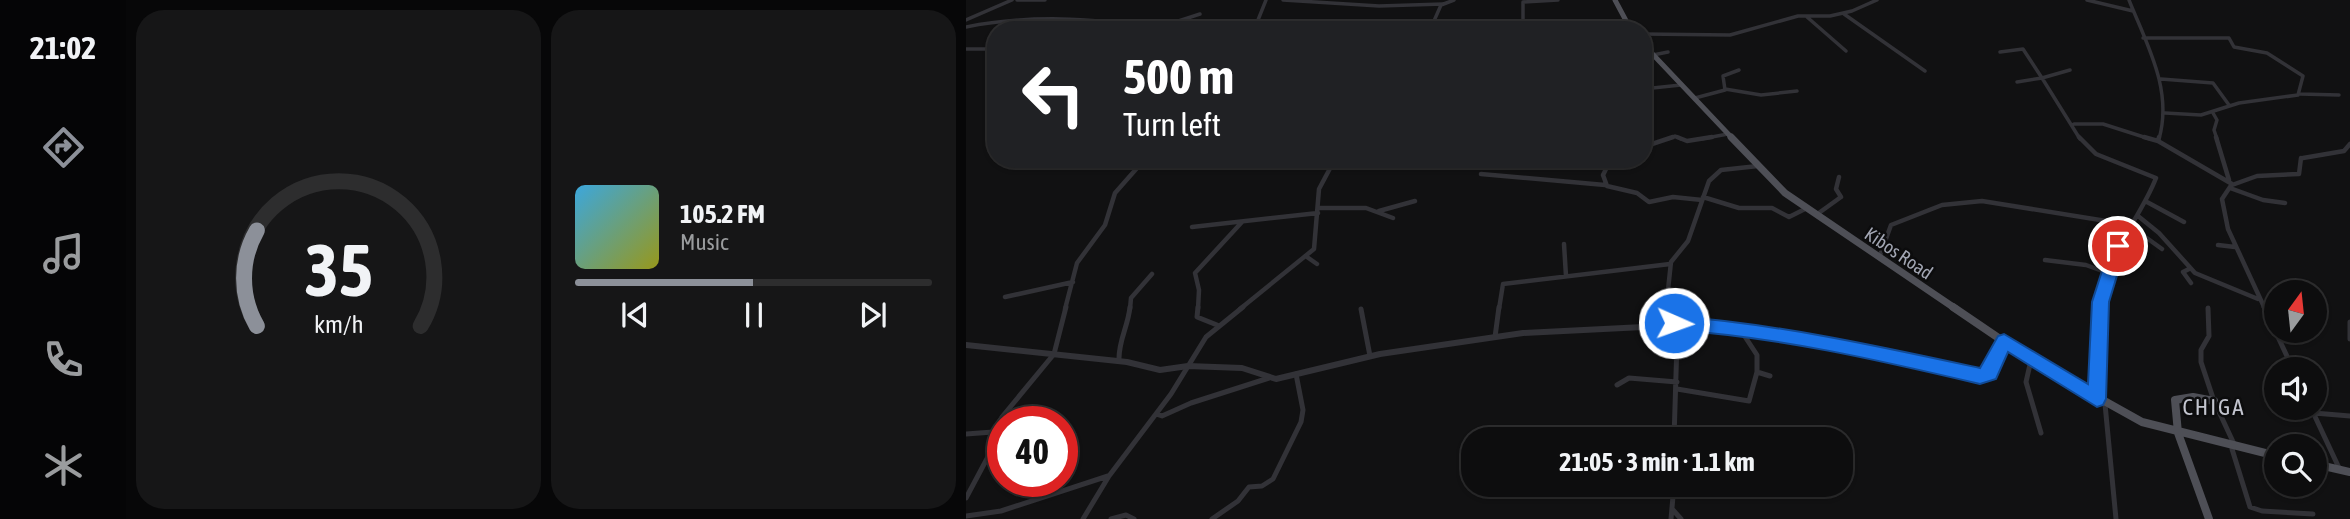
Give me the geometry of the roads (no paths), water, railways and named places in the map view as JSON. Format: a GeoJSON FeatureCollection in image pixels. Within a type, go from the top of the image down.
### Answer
{"type":"FeatureCollection","features":[{"type":"Feature","properties":{"kind":"main road"},"geometry":{"type":"LineString","coordinates":[[1615,0],[1627,21]]}},
{"type":"Feature","properties":{"kind":"main road","name":"Kibos Road"},"geometry":{"type":"LineString","coordinates":[[1653,55],[1758,166],[1805,209],[2031,360],[2105,404],[2142,422],[2264,453]]}},
{"type":"Feature","properties":{"kind":"main road"},"geometry":{"type":"LineString","coordinates":[[2209,519],[2178,433],[2175,400],[2193,397],[2214,401]]}},
{"type":"Feature","properties":{"kind":"main road"},"geometry":{"type":"LineString","coordinates":[[2327,467],[2345,471]]}},
{"type":"Feature","properties":{"kind":"street"},"geometry":{"type":"LineString","coordinates":[[966,20],[1012,0]]}},
{"type":"Feature","properties":{"kind":"street"},"geometry":{"type":"LineString","coordinates":[[1017,0],[1045,0]]}},
{"type":"Feature","properties":{"kind":"street"},"geometry":{"type":"LineString","coordinates":[[1258,21],[1266,0]]}},
{"type":"Feature","properties":{"kind":"street"},"geometry":{"type":"LineString","coordinates":[[1283,0],[1379,6],[1443,4],[1454,0]]}},
{"type":"Feature","properties":{"kind":"street"},"geometry":{"type":"LineString","coordinates":[[1523,21],[1523,2],[1558,0]]}},
{"type":"Feature","properties":{"kind":"street"},"geometry":{"type":"LineString","coordinates":[[1652,34],[1730,34],[1807,16],[1843,13],[1878,0]]}},
{"type":"Feature","properties":{"kind":"street"},"geometry":{"type":"LineString","coordinates":[[2087,0],[2134,11]]}},
{"type":"Feature","properties":{"kind":"street"},"geometry":{"type":"LineString","coordinates":[[2129,0],[2161,79],[2165,113],[2158,141]]}},
{"type":"Feature","properties":{"kind":"street"},"geometry":{"type":"LineString","coordinates":[[1434,21],[1443,4]]}},
{"type":"Feature","properties":{"kind":"street"},"geometry":{"type":"LineString","coordinates":[[1843,13],[1925,71]]}},
{"type":"Feature","properties":{"kind":"street"},"geometry":{"type":"LineString","coordinates":[[1178,21],[1200,14]]}},
{"type":"Feature","properties":{"kind":"street"},"geometry":{"type":"LineString","coordinates":[[1010,21],[1055,15],[1108,21]]}},
{"type":"Feature","properties":{"kind":"street"},"geometry":{"type":"LineString","coordinates":[[1807,16],[1846,51]]}},
{"type":"Feature","properties":{"kind":"street"},"geometry":{"type":"LineString","coordinates":[[966,27],[987,24]]}},
{"type":"Feature","properties":{"kind":"street"},"geometry":{"type":"LineString","coordinates":[[2143,38],[2228,38],[2234,47],[2267,53],[2303,76],[2299,94]]}},
{"type":"Feature","properties":{"kind":"street"},"geometry":{"type":"LineString","coordinates":[[966,50],[987,49]]}},
{"type":"Feature","properties":{"kind":"street"},"geometry":{"type":"LineString","coordinates":[[2000,52],[2023,49],[2082,141],[2098,155],[2155,176],[2147,202],[2118,246],[2100,302],[2097,399]]}},
{"type":"Feature","properties":{"kind":"street"},"geometry":{"type":"LineString","coordinates":[[1653,55],[1668,52]]}},
{"type":"Feature","properties":{"kind":"street"},"geometry":{"type":"LineString","coordinates":[[1725,89],[1723,76],[1739,70]]}},
{"type":"Feature","properties":{"kind":"street"},"geometry":{"type":"LineString","coordinates":[[2017,82],[2070,70]]}},
{"type":"Feature","properties":{"kind":"street"},"geometry":{"type":"LineString","coordinates":[[2161,79],[2213,83],[2229,105]]}},
{"type":"Feature","properties":{"kind":"street"},"geometry":{"type":"LineString","coordinates":[[1652,88],[1682,84]]}},
{"type":"Feature","properties":{"kind":"street"},"geometry":{"type":"LineString","coordinates":[[1695,98],[1725,89],[1761,95],[1797,91]]}},
{"type":"Feature","properties":{"kind":"street"},"geometry":{"type":"LineString","coordinates":[[2165,113],[2185,117],[2213,113],[2229,105],[2299,94],[2339,95]]}},
{"type":"Feature","properties":{"kind":"street"},"geometry":{"type":"LineString","coordinates":[[2213,113],[2217,118],[2214,127],[2230,185]]}},
{"type":"Feature","properties":{"kind":"street"},"geometry":{"type":"LineString","coordinates":[[2073,124],[2103,124],[2158,141],[2230,185],[2263,200],[2285,203]]}},
{"type":"Feature","properties":{"kind":"street"},"geometry":{"type":"LineString","coordinates":[[1652,144],[1675,136],[1688,141],[1728,134]]}},
{"type":"Feature","properties":{"kind":"street"},"geometry":{"type":"LineString","coordinates":[[2287,357],[2235,247],[2223,210],[2224,195],[2230,185],[2257,176],[2299,174],[2302,158],[2344,151],[2346,145],[2350,144]]}},
{"type":"Feature","properties":{"kind":"street"},"geometry":{"type":"LineString","coordinates":[[1675,427],[1677,385],[1674,323],[1668,290],[1671,264],[1688,241],[1707,185],[1721,170],[1758,166]]}},
{"type":"Feature","properties":{"kind":"street"},"geometry":{"type":"LineString","coordinates":[[1013,406],[1054,354],[1077,263],[1105,225],[1115,193],[1137,168]]}},
{"type":"Feature","properties":{"kind":"street"},"geometry":{"type":"LineString","coordinates":[[1083,519],[1109,476],[1156,414],[1199,346],[1217,325],[1307,257],[1315,247],[1319,189],[1331,168]]}},
{"type":"Feature","properties":{"kind":"street"},"geometry":{"type":"LineString","coordinates":[[1605,185],[1603,175],[1606,168]]}},
{"type":"Feature","properties":{"kind":"street"},"geometry":{"type":"LineString","coordinates":[[1481,174],[1510,178],[1560,178],[1605,185],[1637,193],[1649,202],[1673,197],[1703,198],[1739,208],[1772,208],[1789,217],[1805,209]]}},
{"type":"Feature","properties":{"kind":"street"},"geometry":{"type":"LineString","coordinates":[[1815,215],[1841,197],[1836,189],[1839,177]]}},
{"type":"Feature","properties":{"kind":"street"},"geometry":{"type":"LineString","coordinates":[[1192,227],[1318,210],[1379,211],[1415,201]]}},
{"type":"Feature","properties":{"kind":"street"},"geometry":{"type":"LineString","coordinates":[[1879,259],[1885,235],[1891,225],[1952,203],[1992,202],[2131,225],[2162,249]]}},
{"type":"Feature","properties":{"kind":"street"},"geometry":{"type":"LineString","coordinates":[[2147,202],[2184,222]]}},
{"type":"Feature","properties":{"kind":"street"},"geometry":{"type":"LineString","coordinates":[[1379,211],[1393,218]]}},
{"type":"Feature","properties":{"kind":"street"},"geometry":{"type":"LineString","coordinates":[[2138,216],[2158,231],[2189,269],[2214,284],[2259,299]]}},
{"type":"Feature","properties":{"kind":"street"},"geometry":{"type":"LineString","coordinates":[[1217,325],[1197,317],[1200,299],[1195,273],[1202,262],[1225,244],[1242,222]]}},
{"type":"Feature","properties":{"kind":"street"},"geometry":{"type":"LineString","coordinates":[[1564,244],[1566,276]]}},
{"type":"Feature","properties":{"kind":"street"},"geometry":{"type":"LineString","coordinates":[[2218,245],[2235,247]]}},
{"type":"Feature","properties":{"kind":"street"},"geometry":{"type":"LineString","coordinates":[[1307,257],[1317,264]]}},
{"type":"Feature","properties":{"kind":"street"},"geometry":{"type":"LineString","coordinates":[[2045,260],[2086,265],[2108,273]]}},
{"type":"Feature","properties":{"kind":"street"},"geometry":{"type":"LineString","coordinates":[[1495,337],[1502,285],[1671,264]]}},
{"type":"Feature","properties":{"kind":"street"},"geometry":{"type":"LineString","coordinates":[[2189,269],[2183,272],[2191,282]]}},
{"type":"Feature","properties":{"kind":"street"},"geometry":{"type":"LineString","coordinates":[[1119,362],[1118,345],[1129,320],[1131,298],[1152,274]]}},
{"type":"Feature","properties":{"kind":"street"},"geometry":{"type":"LineString","coordinates":[[1005,297],[1073,282]]}},
{"type":"Feature","properties":{"kind":"street"},"geometry":{"type":"LineString","coordinates":[[2208,308],[2209,336],[2200,353],[2214,401],[2234,447],[2250,507],[2262,511],[2313,514]]}},
{"type":"Feature","properties":{"kind":"street"},"geometry":{"type":"LineString","coordinates":[[1361,309],[1370,356]]}},
{"type":"Feature","properties":{"kind":"street"},"geometry":{"type":"LineString","coordinates":[[2350,322],[2350,339]]}},
{"type":"Feature","properties":{"kind":"street"},"geometry":{"type":"LineString","coordinates":[[1156,414],[1162,416],[1191,403],[1269,378],[1370,356],[1495,337],[1674,323],[1740,328],[1889,353],[1980,376],[1989,373],[2004,341]]}},
{"type":"Feature","properties":{"kind":"street"},"geometry":{"type":"LineString","coordinates":[[1617,385],[1629,378],[1677,385],[1749,401],[1757,372],[1757,355],[1740,328]]}},
{"type":"Feature","properties":{"kind":"street"},"geometry":{"type":"LineString","coordinates":[[966,345],[1119,362],[1160,370],[1188,366],[1242,368],[1269,378]]}},
{"type":"Feature","properties":{"kind":"street"},"geometry":{"type":"LineString","coordinates":[[2031,360],[2025,382],[2040,433]]}},
{"type":"Feature","properties":{"kind":"street"},"geometry":{"type":"LineString","coordinates":[[1757,372],[1770,376]]}},
{"type":"Feature","properties":{"kind":"street"},"geometry":{"type":"LineString","coordinates":[[1212,519],[1237,502],[1249,487],[1269,483],[1276,474],[1302,418],[1296,374]]}},
{"type":"Feature","properties":{"kind":"street"},"geometry":{"type":"LineString","coordinates":[[2105,404],[2116,519]]}},
{"type":"Feature","properties":{"kind":"street"},"geometry":{"type":"LineString","coordinates":[[2327,413],[2347,418],[2350,415]]}},
{"type":"Feature","properties":{"kind":"street"},"geometry":{"type":"LineString","coordinates":[[2317,420],[2345,471]]}},
{"type":"Feature","properties":{"kind":"street"},"geometry":{"type":"LineString","coordinates":[[966,434],[987,432]]}},
{"type":"Feature","properties":{"kind":"street"},"geometry":{"type":"LineString","coordinates":[[966,498],[987,459]]}},
{"type":"Feature","properties":{"kind":"street"},"geometry":{"type":"LineString","coordinates":[[966,516],[1001,511],[1109,476]]}},
{"type":"Feature","properties":{"kind":"street"},"geometry":{"type":"LineString","coordinates":[[1671,519],[1674,497]]}},
{"type":"Feature","properties":{"kind":"street"},"geometry":{"type":"LineString","coordinates":[[1673,509],[1681,519]]}},
{"type":"Feature","properties":{"kind":"street"},"geometry":{"type":"LineString","coordinates":[[1111,519],[1126,515],[1134,519]]}},
{"type":"Feature","properties":{"kind":"district","name":"CHIGA"},"geometry":{"type":"Point","coordinates":[2214,407]}}]}
